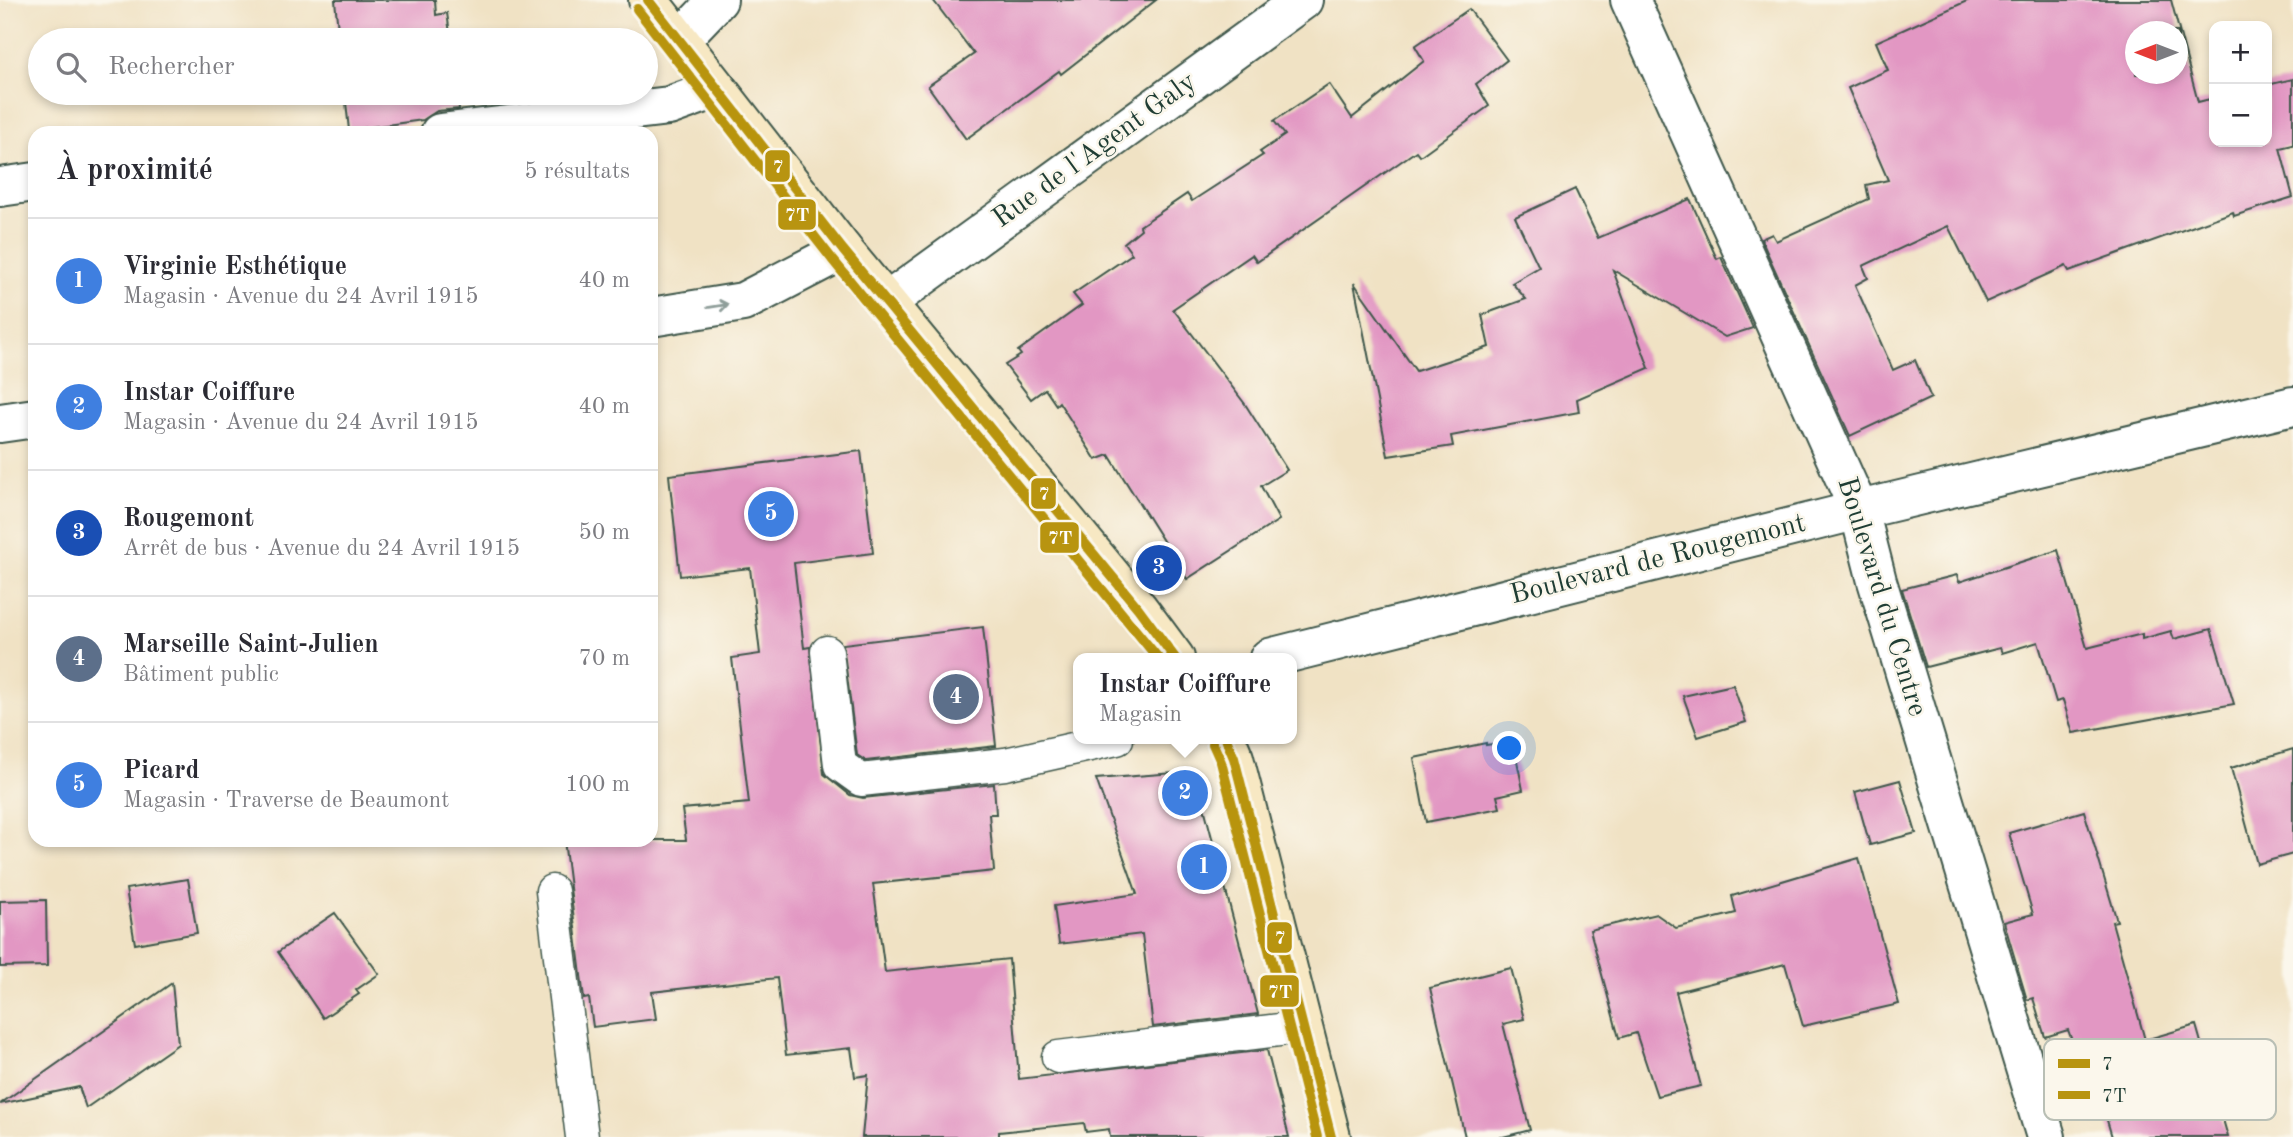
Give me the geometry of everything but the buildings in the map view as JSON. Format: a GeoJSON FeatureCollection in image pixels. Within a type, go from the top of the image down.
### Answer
{"type":"FeatureCollection","features":[{"type":"Feature","properties":{"kind":"main road"},"geometry":{"type":"LineString","coordinates":[[648,0],[843,250],[1138,608],[1171,653]]}},
{"type":"Feature","properties":{"kind":"main road"},"geometry":{"type":"LineString","coordinates":[[1228,744],[1234,758],[1331,1137]]}},
{"type":"Feature","properties":{"kind":"street"},"geometry":{"type":"LineString","coordinates":[[678,41],[718,0]]}},
{"type":"Feature","properties":{"kind":"street","name":"Rue de l'Agent Galy"},"geometry":{"type":"LineString","coordinates":[[887,302],[1303,0]]}},
{"type":"Feature","properties":{"kind":"street","name":"Boulevard du Centre"},"geometry":{"type":"LineString","coordinates":[[1630,0],[1859,510],[1877,581],[2046,1137]]}},
{"type":"Feature","properties":{"kind":"street"},"geometry":{"type":"LineString","coordinates":[[499,126],[669,106],[716,89]]}},
{"type":"Feature","properties":{"kind":"street"},"geometry":{"type":"LineString","coordinates":[[0,187],[28,183]]}},
{"type":"Feature","properties":{"kind":"street"},"geometry":{"type":"LineString","coordinates":[[658,316],[743,302],[843,250]]}},
{"type":"Feature","properties":{"kind":"street","name":"Boulevard de Rougemont"},"geometry":{"type":"LineString","coordinates":[[1289,653],[1859,510],[2293,405]]}},
{"type":"Feature","properties":{"kind":"street"},"geometry":{"type":"LineString","coordinates":[[0,423],[28,419]]}},
{"type":"Feature","properties":{"kind":"lane"},"geometry":{"type":"LineString","coordinates":[[827,652],[840,765],[861,780],[1005,764],[1095,744]]}},
{"type":"Feature","properties":{"kind":"lane"},"geometry":{"type":"LineString","coordinates":[[552,891],[582,1137]]}},
{"type":"Feature","properties":{"kind":"lane"},"geometry":{"type":"LineString","coordinates":[[1058,1057],[1304,1027]]}},
{"type":"Feature","properties":{"kind":"transit line","name":"7"},"geometry":{"type":"LineString","coordinates":[[648,0],[843,250],[1138,608],[1171,653]]}},
{"type":"Feature","properties":{"kind":"transit line","name":"7T"},"geometry":{"type":"LineString","coordinates":[[637,9],[652,28]]}},
{"type":"Feature","properties":{"kind":"transit line","name":"7T"},"geometry":{"type":"LineString","coordinates":[[658,36],[832,259],[1154,653]]}},
{"type":"Feature","properties":{"kind":"transit line","name":"7T"},"geometry":{"type":"LineString","coordinates":[[1213,744],[1221,762],[1317,1137]]}},
{"type":"Feature","properties":{"kind":"transit line","name":"7"},"geometry":{"type":"LineString","coordinates":[[1228,744],[1234,758],[1331,1137]]}},
{"type":"Feature","properties":{"kind":"place","name":"Picard"},"geometry":{"type":"Point","coordinates":[771,514]}},
{"type":"Feature","properties":{"kind":"place","name":"Rougemont"},"geometry":{"type":"Point","coordinates":[1159,568]}},
{"type":"Feature","properties":{"kind":"place","name":"Marseille Saint-Julien"},"geometry":{"type":"Point","coordinates":[956,697]}},
{"type":"Feature","properties":{"kind":"place","name":"Instar Coiffure"},"geometry":{"type":"Point","coordinates":[1185,793]}},
{"type":"Feature","properties":{"kind":"place","name":"Virginie Esthétique"},"geometry":{"type":"Point","coordinates":[1204,867]}}]}
